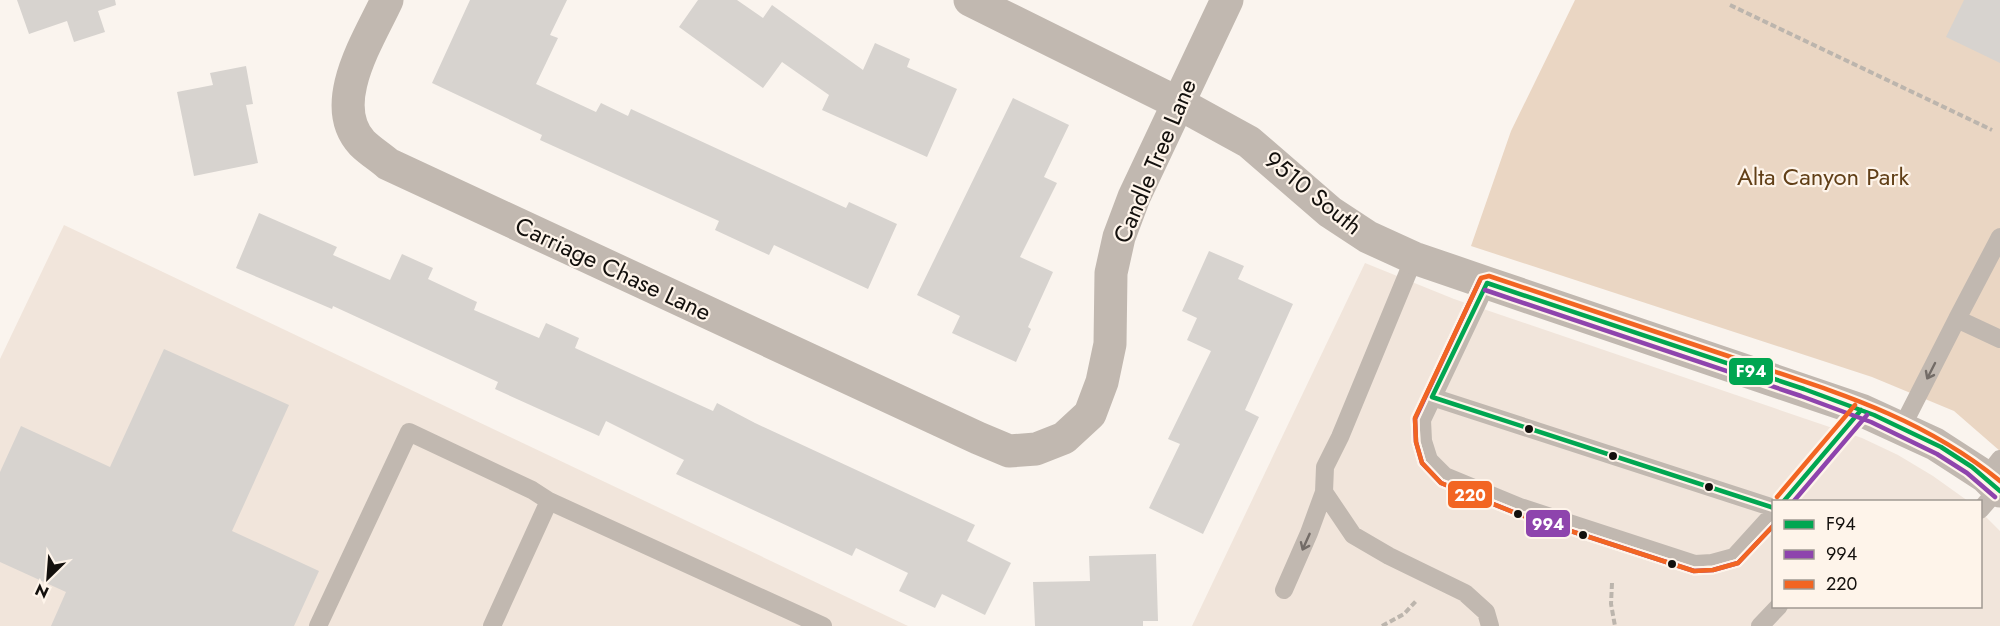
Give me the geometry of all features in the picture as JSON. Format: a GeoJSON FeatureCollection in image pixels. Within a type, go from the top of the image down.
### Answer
{"type":"FeatureCollection","features":[{"type":"Feature","properties":{"kind":"street","name":"Carriage Chase Lane"},"geometry":{"type":"LineString","coordinates":[[387,0],[348,88],[348,117],[361,142],[388,164],[1009,451]]}},
{"type":"Feature","properties":{"kind":"street","name":"9510 South"},"geometry":{"type":"LineString","coordinates":[[970,0],[1178,103],[1249,142],[1330,212],[1368,237],[1414,258],[1487,284],[1861,410],[1935,444],[1993,485]]}},
{"type":"Feature","properties":{"kind":"street","name":"Candle Tree Lane"},"geometry":{"type":"LineString","coordinates":[[1009,451],[1036,449],[1064,438],[1090,414],[1102,382],[1110,344],[1111,273],[1119,237],[1134,197],[1227,0]]}},
{"type":"Feature","properties":{"kind":"lane"},"geometry":{"type":"LineString","coordinates":[[1902,428],[2000,237]]}},
{"type":"Feature","properties":{"kind":"lane"},"geometry":{"type":"LineString","coordinates":[[1284,590],[1310,533],[1324,492],[1325,467],[1345,426],[1414,258]]}},
{"type":"Feature","properties":{"kind":"lane"},"geometry":{"type":"LineString","coordinates":[[1487,284],[1422,420],[1423,441],[1429,460],[1445,477],[1520,507],[1695,564],[1712,563],[1734,557],[1772,514]]}},
{"type":"Feature","properties":{"kind":"lane"},"geometry":{"type":"LineString","coordinates":[[1957,319],[2000,339]]}},
{"type":"Feature","properties":{"kind":"lane"},"geometry":{"type":"LineString","coordinates":[[1432,397],[1772,508]]}},
{"type":"Feature","properties":{"kind":"lane"},"geometry":{"type":"LineString","coordinates":[[1784,500],[1861,410]]}},
{"type":"Feature","properties":{"kind":"lane"},"geometry":{"type":"LineString","coordinates":[[318,626],[409,432],[532,490],[549,501],[823,626]]}},
{"type":"Feature","properties":{"kind":"lane"},"geometry":{"type":"LineString","coordinates":[[1324,492],[1353,535],[1389,556],[1465,593],[1486,612],[1490,626]]}},
{"type":"Feature","properties":{"kind":"lane"},"geometry":{"type":"LineString","coordinates":[[492,626],[549,501]]}},
{"type":"Feature","properties":{"kind":"lane"},"geometry":{"type":"LineString","coordinates":[[1760,626],[1777,608]]}},
{"type":"Feature","properties":{"kind":"path"},"geometry":{"type":"LineString","coordinates":[[1730,4],[1992,130]]}},
{"type":"Feature","properties":{"kind":"path"},"geometry":{"type":"LineString","coordinates":[[1612,583],[1611,604],[1615,626]]}},
{"type":"Feature","properties":{"kind":"path"},"geometry":{"type":"LineString","coordinates":[[1382,626],[1404,614],[1412,606]]}},
{"type":"Feature","properties":{"kind":"shaded area"},"geometry":{"type":"Polygon","coordinates":[[[64,225],[908,626],[0,626],[0,359],[64,225]]]}},
{"type":"Feature","properties":{"kind":"shaded area"},"geometry":{"type":"Polygon","coordinates":[[[1365,263],[1454,299],[1862,438],[1898,455],[1967,500],[1772,500],[1772,608],[1982,608],[1982,513],[2000,531],[2000,626],[1192,626],[1365,263]]]}},
{"type":"Feature","properties":{"kind":"green space","name":"Alta Canyon Park"},"geometry":{"type":"Polygon","coordinates":[[[1575,0],[2000,0],[2000,451],[1954,411],[1872,377],[1471,246],[1511,131],[1575,0]]]}},
{"type":"Feature","properties":{"kind":"building"},"geometry":{"type":"Polygon","coordinates":[[[17,0],[115,0],[116,5],[98,11],[105,32],[74,42],[67,21],[29,34],[17,0]]]}},
{"type":"Feature","properties":{"kind":"building"},"geometry":{"type":"Polygon","coordinates":[[[470,0],[567,0],[550,35],[558,38],[536,84],[596,112],[601,103],[628,116],[631,109],[846,208],[849,202],[897,224],[868,289],[774,245],[769,255],[715,230],[719,221],[540,140],[542,135],[432,83],[470,0]]]}},
{"type":"Feature","properties":{"kind":"building"},"geometry":{"type":"Polygon","coordinates":[[[698,0],[737,0],[763,18],[772,5],[863,70],[875,43],[910,59],[907,67],[957,89],[927,157],[822,110],[829,95],[782,62],[763,88],[679,27],[698,0]]]}},
{"type":"Feature","properties":{"kind":"building"},"geometry":{"type":"Polygon","coordinates":[[[1964,0],[2000,0],[2000,63],[1946,37],[1964,0]]]}},
{"type":"Feature","properties":{"kind":"building"},"geometry":{"type":"Polygon","coordinates":[[[246,66],[253,104],[246,105],[258,163],[194,176],[177,92],[213,85],[210,73],[246,66]]]}},
{"type":"Feature","properties":{"kind":"building"},"geometry":{"type":"Polygon","coordinates":[[[1013,98],[1069,125],[1044,177],[1057,183],[1020,257],[1053,272],[1028,327],[1031,329],[1016,362],[952,333],[960,316],[917,295],[1013,98]]]}},
{"type":"Feature","properties":{"kind":"building"},"geometry":{"type":"Polygon","coordinates":[[[259,213],[337,247],[333,255],[390,280],[402,254],[433,268],[428,279],[477,302],[474,310],[539,338],[546,323],[579,338],[575,348],[713,411],[717,403],[755,423],[975,525],[967,541],[1011,563],[985,615],[942,594],[935,608],[899,591],[908,573],[856,548],[852,556],[676,474],[684,460],[606,421],[599,436],[495,389],[498,382],[333,306],[332,309],[236,268],[259,213]]]}},
{"type":"Feature","properties":{"kind":"building"},"geometry":{"type":"Polygon","coordinates":[[[1209,251],[1244,266],[1238,279],[1293,304],[1245,410],[1259,417],[1203,534],[1149,508],[1180,444],[1168,439],[1211,351],[1187,340],[1197,318],[1182,311],[1209,251]]]}},
{"type":"Feature","properties":{"kind":"building"},"geometry":{"type":"Polygon","coordinates":[[[164,349],[289,405],[232,531],[319,571],[294,626],[51,626],[66,592],[0,562],[0,472],[21,426],[110,467],[164,349]]]}},
{"type":"Feature","properties":{"kind":"building"},"geometry":{"type":"Polygon","coordinates":[[[1156,554],[1158,621],[1143,621],[1143,626],[1035,626],[1033,582],[1090,581],[1089,556],[1156,554]]]}},
{"type":"Feature","properties":{"kind":"transit line","name":"220"},"geometry":{"type":"LineString","coordinates":[[1772,527],[1738,563],[1713,570],[1694,571],[1518,514],[1441,483],[1422,463],[1416,442],[1415,418],[1481,278],[1489,276],[1841,395],[1907,422],[1939,439],[1970,458],[2000,481]]}},
{"type":"Feature","properties":{"kind":"transit line","name":"994"},"geometry":{"type":"LineString","coordinates":[[1480,280],[1415,419],[1416,442],[1422,463],[1441,483],[1518,514],[1694,571],[1713,570],[1738,563],[1772,527]]}},
{"type":"Feature","properties":{"kind":"transit line","name":"F94"},"geometry":{"type":"LineString","coordinates":[[1487,283],[1804,389],[1874,415],[1941,447],[1972,467],[2000,491]]}},
{"type":"Feature","properties":{"kind":"transit line","name":"F94"},"geometry":{"type":"LineString","coordinates":[[1432,397],[1487,283]]}},
{"type":"Feature","properties":{"kind":"transit line","name":"994"},"geometry":{"type":"LineString","coordinates":[[1485,290],[1801,396],[1871,422],[1937,454],[1967,473],[1995,497]]}},
{"type":"Feature","properties":{"kind":"transit line","name":"F94"},"geometry":{"type":"LineString","coordinates":[[1432,397],[1772,507]]}},
{"type":"Feature","properties":{"kind":"transit line","name":"220"},"geometry":{"type":"LineString","coordinates":[[1777,497],[1855,405]]}},
{"type":"Feature","properties":{"kind":"transit line","name":"F94"},"geometry":{"type":"LineString","coordinates":[[1785,500],[1861,410]]}},
{"type":"Feature","properties":{"kind":"transit line","name":"994"},"geometry":{"type":"LineString","coordinates":[[1795,500],[1867,415]]}}]}
